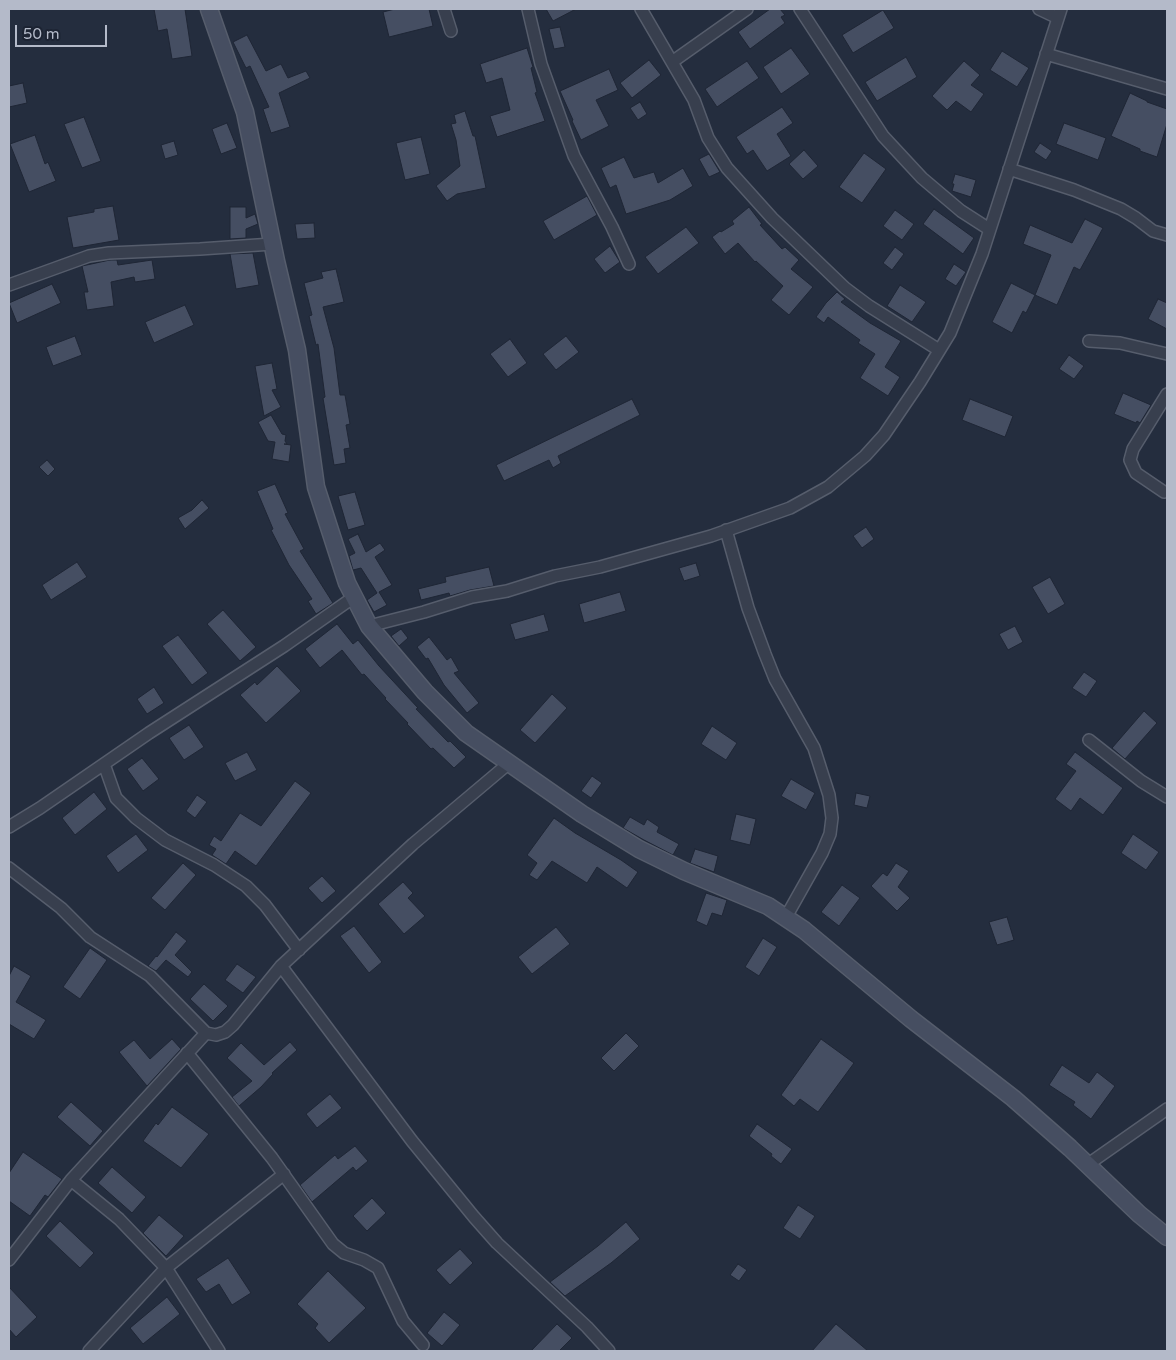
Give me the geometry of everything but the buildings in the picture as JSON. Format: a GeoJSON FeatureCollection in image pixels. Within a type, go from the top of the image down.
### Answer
{"type":"FeatureCollection","features":[{"type":"Feature","properties":{"kind":"street"},"geometry":{"type":"LineString","coordinates":[[209,9],[245,112],[272,244],[297,350],[316,486],[347,583],[369,626],[425,692],[466,733],[582,814],[639,849],[768,906],[786,917],[911,1019],[1013,1098],[1139,1214],[1167,1237]]}},
{"type":"Feature","properties":{"kind":"street"},"geometry":{"type":"LineString","coordinates":[[444,9],[451,31]]}},
{"type":"Feature","properties":{"kind":"street"},"geometry":{"type":"LineString","coordinates":[[528,9],[541,64],[574,156],[612,227],[628,264]]}},
{"type":"Feature","properties":{"kind":"street"},"geometry":{"type":"LineString","coordinates":[[641,9],[694,100],[708,138],[727,168],[772,218],[845,288],[869,306],[939,350]]}},
{"type":"Feature","properties":{"kind":"street"},"geometry":{"type":"LineString","coordinates":[[672,62],[747,9]]}},
{"type":"Feature","properties":{"kind":"street"},"geometry":{"type":"LineString","coordinates":[[800,9],[882,136],[922,178],[961,211],[989,229]]}},
{"type":"Feature","properties":{"kind":"street"},"geometry":{"type":"LineString","coordinates":[[369,626],[472,597],[507,591],[555,576],[600,567],[726,530],[790,508],[828,487],[865,456],[884,435],[950,333],[969,289],[1060,14],[1038,9]]}},
{"type":"Feature","properties":{"kind":"street"},"geometry":{"type":"LineString","coordinates":[[1046,54],[1167,90]]}},
{"type":"Feature","properties":{"kind":"street"},"geometry":{"type":"LineString","coordinates":[[1009,169],[1074,190],[1120,209],[1153,231],[1167,235]]}},
{"type":"Feature","properties":{"kind":"street"},"geometry":{"type":"LineString","coordinates":[[9,285],[89,256],[109,253],[272,244]]}},
{"type":"Feature","properties":{"kind":"street"},"geometry":{"type":"LineString","coordinates":[[1089,342],[1120,343],[1167,354]]}},
{"type":"Feature","properties":{"kind":"street"},"geometry":{"type":"LineString","coordinates":[[1164,492],[1136,473],[1130,460],[1133,449],[1167,394]]}},
{"type":"Feature","properties":{"kind":"street"},"geometry":{"type":"LineString","coordinates":[[726,530],[748,608],[764,654],[775,678],[814,748],[829,795],[832,818],[830,834],[822,853],[786,917]]}},
{"type":"Feature","properties":{"kind":"street"},"geometry":{"type":"LineString","coordinates":[[9,827],[40,808],[149,732],[284,646],[354,597]]}},
{"type":"Feature","properties":{"kind":"street"},"geometry":{"type":"LineString","coordinates":[[1089,740],[1141,781],[1167,797]]}},
{"type":"Feature","properties":{"kind":"street"},"geometry":{"type":"LineString","coordinates":[[104,764],[116,798],[136,818],[165,840],[214,865],[246,886],[265,905],[299,950]]}},
{"type":"Feature","properties":{"kind":"street"},"geometry":{"type":"LineString","coordinates":[[9,868],[56,903],[99,944],[150,976],[206,1033],[216,1034],[225,1032],[233,1025],[281,966],[413,844],[508,764]]}},
{"type":"Feature","properties":{"kind":"street"},"geometry":{"type":"LineString","coordinates":[[281,966],[412,1141],[474,1217],[497,1243],[587,1327],[609,1351]]}},
{"type":"Feature","properties":{"kind":"street"},"geometry":{"type":"LineString","coordinates":[[9,1260],[71,1180],[206,1033]]}},
{"type":"Feature","properties":{"kind":"street"},"geometry":{"type":"LineString","coordinates":[[187,1053],[284,1174],[333,1244],[344,1253],[364,1260],[378,1268],[402,1321],[423,1345]]}},
{"type":"Feature","properties":{"kind":"street"},"geometry":{"type":"LineString","coordinates":[[1087,1165],[1167,1109]]}},
{"type":"Feature","properties":{"kind":"street"},"geometry":{"type":"LineString","coordinates":[[89,1351],[166,1268],[284,1174]]}},
{"type":"Feature","properties":{"kind":"street"},"geometry":{"type":"LineString","coordinates":[[71,1180],[118,1219],[166,1268],[219,1351]]}}]}
